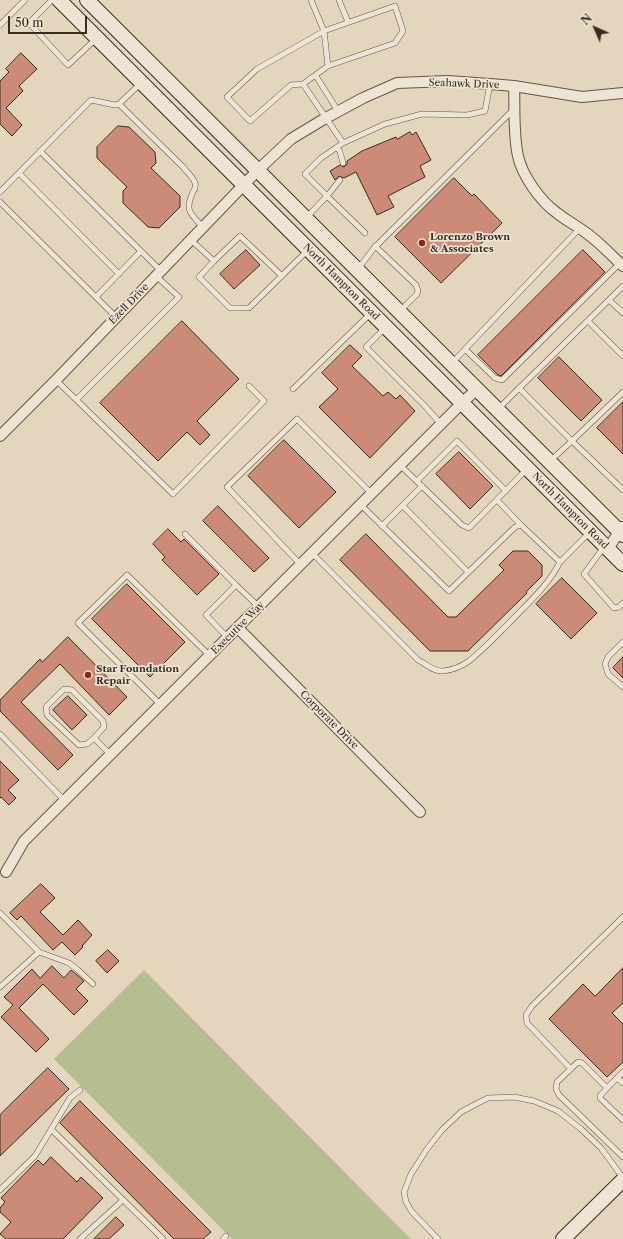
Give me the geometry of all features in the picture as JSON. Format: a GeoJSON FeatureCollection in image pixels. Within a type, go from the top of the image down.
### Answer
{"type":"FeatureCollection","features":[{"type":"Feature","properties":{"kind":"main road","name":"North Hampton Road"},"geometry":{"type":"LineString","coordinates":[[59,0],[623,564]]}},
{"type":"Feature","properties":{"kind":"main road","name":"North Hampton Road"},"geometry":{"type":"LineString","coordinates":[[87,0],[497,410],[621,530]]}},
{"type":"Feature","properties":{"kind":"main road"},"geometry":{"type":"LineString","coordinates":[[141,82],[155,68]]}},
{"type":"Feature","properties":{"kind":"main road"},"geometry":{"type":"LineString","coordinates":[[563,1239],[623,1179]]}},
{"type":"Feature","properties":{"kind":"street","name":"Seahawk Drive"},"geometry":{"type":"LineString","coordinates":[[258,170],[291,139],[363,98],[397,84],[448,81],[514,86],[582,97],[623,93]]}},
{"type":"Feature","properties":{"kind":"street"},"geometry":{"type":"LineString","coordinates":[[514,86],[515,129],[517,149],[522,169],[536,191],[555,212],[591,236],[622,264]]}},
{"type":"Feature","properties":{"kind":"street","name":"Ezell Drive"},"geometry":{"type":"LineString","coordinates":[[0,436],[56,380],[258,170]]}},
{"type":"Feature","properties":{"kind":"street","name":"Executive Way"},"geometry":{"type":"LineString","coordinates":[[6,872],[24,841],[477,389]]}},
{"type":"Feature","properties":{"kind":"street"},"geometry":{"type":"LineString","coordinates":[[606,547],[621,530]]}},
{"type":"Feature","properties":{"kind":"street","name":"Corporate Drive"},"geometry":{"type":"LineString","coordinates":[[238,628],[420,812]]}},
{"type":"Feature","properties":{"kind":"lane"},"geometry":{"type":"LineString","coordinates":[[0,25],[25,0]]}},
{"type":"Feature","properties":{"kind":"lane"},"geometry":{"type":"LineString","coordinates":[[52,0],[29,24],[68,65],[97,37]]}},
{"type":"Feature","properties":{"kind":"lane"},"geometry":{"type":"LineString","coordinates":[[311,0],[324,31],[328,66]]}},
{"type":"Feature","properties":{"kind":"lane"},"geometry":{"type":"LineString","coordinates":[[339,0],[348,22]]}},
{"type":"Feature","properties":{"kind":"lane"},"geometry":{"type":"LineString","coordinates":[[394,3],[403,31],[396,43],[328,66],[303,84],[291,85],[250,121],[227,97],[257,70],[324,31],[348,22],[394,3]]}},
{"type":"Feature","properties":{"kind":"lane"},"geometry":{"type":"LineString","coordinates":[[316,76],[338,111]]}},
{"type":"Feature","properties":{"kind":"lane"},"geometry":{"type":"LineString","coordinates":[[0,192],[91,100],[115,105],[119,104],[141,82]]}},
{"type":"Feature","properties":{"kind":"lane"},"geometry":{"type":"LineString","coordinates":[[303,84],[343,143]]}},
{"type":"Feature","properties":{"kind":"lane"},"geometry":{"type":"LineString","coordinates":[[365,233],[305,174],[321,158],[343,143],[385,124],[422,114],[467,115],[485,111],[490,84]]}},
{"type":"Feature","properties":{"kind":"lane"},"geometry":{"type":"LineString","coordinates":[[119,104],[192,178],[195,184],[195,189],[188,206],[190,212],[204,227]]}},
{"type":"Feature","properties":{"kind":"lane"},"geometry":{"type":"LineString","coordinates":[[357,270],[376,246],[514,109]]}},
{"type":"Feature","properties":{"kind":"lane"},"geometry":{"type":"LineString","coordinates":[[337,147],[343,163]]}},
{"type":"Feature","properties":{"kind":"lane"},"geometry":{"type":"LineString","coordinates":[[40,152],[141,251],[179,297],[77,400]]}},
{"type":"Feature","properties":{"kind":"lane"},"geometry":{"type":"LineString","coordinates":[[18,173],[119,274]]}},
{"type":"Feature","properties":{"kind":"lane"},"geometry":{"type":"LineString","coordinates":[[306,218],[340,180]]}},
{"type":"Feature","properties":{"kind":"lane"},"geometry":{"type":"LineString","coordinates":[[0,202],[116,317]]}},
{"type":"Feature","properties":{"kind":"lane"},"geometry":{"type":"LineString","coordinates":[[451,363],[580,228]]}},
{"type":"Feature","properties":{"kind":"lane"},"geometry":{"type":"LineString","coordinates":[[282,276],[240,236],[214,260],[199,277],[230,308],[249,308],[282,276],[308,249]]}},
{"type":"Feature","properties":{"kind":"lane"},"geometry":{"type":"LineString","coordinates":[[191,240],[214,260]]}},
{"type":"Feature","properties":{"kind":"lane"},"geometry":{"type":"LineString","coordinates":[[376,246],[416,285],[418,291],[417,294],[399,312]]}},
{"type":"Feature","properties":{"kind":"lane"},"geometry":{"type":"LineString","coordinates":[[96,297],[141,251]]}},
{"type":"Feature","properties":{"kind":"lane"},"geometry":{"type":"LineString","coordinates":[[465,349],[495,378],[502,380],[622,264]]}},
{"type":"Feature","properties":{"kind":"lane"},"geometry":{"type":"LineString","coordinates":[[497,410],[623,286]]}},
{"type":"Feature","properties":{"kind":"lane"},"geometry":{"type":"LineString","coordinates":[[609,300],[623,313]]}},
{"type":"Feature","properties":{"kind":"lane"},"geometry":{"type":"LineString","coordinates":[[293,389],[372,313]]}},
{"type":"Feature","properties":{"kind":"lane"},"geometry":{"type":"LineString","coordinates":[[588,321],[623,356]]}},
{"type":"Feature","properties":{"kind":"lane"},"geometry":{"type":"LineString","coordinates":[[386,327],[366,347],[441,424]]}},
{"type":"Feature","properties":{"kind":"lane"},"geometry":{"type":"LineString","coordinates":[[56,380],[173,494],[264,401],[248,386]]}},
{"type":"Feature","properties":{"kind":"lane"},"geometry":{"type":"LineString","coordinates":[[519,388],[623,490]]}},
{"type":"Feature","properties":{"kind":"lane"},"geometry":{"type":"LineString","coordinates":[[549,461],[623,392]]}},
{"type":"Feature","properties":{"kind":"lane"},"geometry":{"type":"LineString","coordinates":[[301,564],[227,487],[297,420],[372,494]]}},
{"type":"Feature","properties":{"kind":"lane"},"geometry":{"type":"LineString","coordinates":[[417,481],[457,441],[506,491]]}},
{"type":"Feature","properties":{"kind":"lane"},"geometry":{"type":"LineString","coordinates":[[400,465],[462,525],[469,528],[528,469]]}},
{"type":"Feature","properties":{"kind":"lane"},"geometry":{"type":"LineString","coordinates":[[382,526],[422,486]]}},
{"type":"Feature","properties":{"kind":"lane"},"geometry":{"type":"LineString","coordinates":[[497,500],[560,562]]}},
{"type":"Feature","properties":{"kind":"lane"},"geometry":{"type":"LineString","coordinates":[[361,505],[449,591],[515,527],[521,525]]}},
{"type":"Feature","properties":{"kind":"lane"},"geometry":{"type":"LineString","coordinates":[[403,506],[468,572]]}},
{"type":"Feature","properties":{"kind":"lane"},"geometry":{"type":"LineString","coordinates":[[312,553],[418,660],[434,670],[442,671],[460,667],[480,651],[541,590],[554,574],[560,562],[590,532]]}},
{"type":"Feature","properties":{"kind":"lane"},"geometry":{"type":"LineString","coordinates":[[185,534],[259,607]]}},
{"type":"Feature","properties":{"kind":"lane"},"geometry":{"type":"LineString","coordinates":[[606,547],[584,574],[614,608],[619,607],[623,603]]}},
{"type":"Feature","properties":{"kind":"lane"},"geometry":{"type":"LineString","coordinates":[[160,705],[78,623],[127,575],[210,656]]}},
{"type":"Feature","properties":{"kind":"lane"},"geometry":{"type":"LineString","coordinates":[[228,638],[206,615],[236,585]]}},
{"type":"Feature","properties":{"kind":"lane"},"geometry":{"type":"LineString","coordinates":[[623,642],[608,657],[605,664],[608,674],[623,687]]}},
{"type":"Feature","properties":{"kind":"lane"},"geometry":{"type":"LineString","coordinates":[[64,689],[72,690],[103,721],[104,727],[94,738],[87,744],[79,745],[47,715],[46,706],[64,689]]}},
{"type":"Feature","properties":{"kind":"lane"},"geometry":{"type":"LineString","coordinates":[[0,734],[65,801]]}},
{"type":"Feature","properties":{"kind":"lane"},"geometry":{"type":"LineString","coordinates":[[94,738],[111,755]]}},
{"type":"Feature","properties":{"kind":"lane"},"geometry":{"type":"LineString","coordinates":[[0,913],[39,952],[69,963],[93,984]]}},
{"type":"Feature","properties":{"kind":"lane"},"geometry":{"type":"LineString","coordinates":[[571,1068],[527,1023],[526,1015],[532,1006],[623,917]]}},
{"type":"Feature","properties":{"kind":"lane"},"geometry":{"type":"LineString","coordinates":[[0,987],[39,952]]}},
{"type":"Feature","properties":{"kind":"lane"},"geometry":{"type":"LineString","coordinates":[[607,1088],[582,1063],[578,1062],[557,1082],[556,1090],[559,1095],[623,1157]]}},
{"type":"Feature","properties":{"kind":"lane"},"geometry":{"type":"LineString","coordinates":[[623,1072],[600,1096],[600,1098],[623,1120]]}},
{"type":"Feature","properties":{"kind":"lane"},"geometry":{"type":"LineString","coordinates":[[617,1078],[623,1083]]}},
{"type":"Feature","properties":{"kind":"lane"},"geometry":{"type":"LineString","coordinates":[[0,1190],[35,1156],[70,1098],[80,1090]]}},
{"type":"Feature","properties":{"kind":"lane"},"geometry":{"type":"LineString","coordinates":[[438,1239],[412,1212],[406,1202],[404,1192],[411,1174],[427,1149],[442,1130],[461,1112],[488,1098],[514,1098],[534,1101],[558,1111],[581,1129],[601,1148],[623,1179]]}},
{"type":"Feature","properties":{"kind":"lane"},"geometry":{"type":"LineString","coordinates":[[51,1129],[163,1239]]}},
{"type":"Feature","properties":{"kind":"lane"},"geometry":{"type":"LineString","coordinates":[[80,1239],[123,1200]]}},
{"type":"Feature","properties":{"kind":"green space"},"geometry":{"type":"Polygon","coordinates":[[[144,970],[411,1239],[232,1239],[54,1059],[144,970]]]}},
{"type":"Feature","properties":{"kind":"building"},"geometry":{"type":"Polygon","coordinates":[[[21,53],[37,69],[19,86],[23,91],[6,108],[22,125],[12,136],[0,124],[0,81],[9,72],[6,69],[21,53]]]}},
{"type":"Feature","properties":{"kind":"building"},"geometry":{"type":"Polygon","coordinates":[[[118,126],[129,127],[155,152],[156,163],[151,168],[180,196],[180,207],[159,228],[148,227],[123,203],[123,191],[127,187],[97,158],[97,147],[118,126]]]}},
{"type":"Feature","properties":{"kind":"building"},"geometry":{"type":"Polygon","coordinates":[[[410,132],[412,135],[416,132],[431,160],[420,166],[425,177],[388,196],[394,207],[377,215],[356,172],[344,178],[339,176],[335,180],[330,171],[340,165],[344,167],[347,164],[347,161],[362,151],[396,137],[397,139],[410,132]]]}},
{"type":"Feature","properties":{"kind":"building"},"geometry":{"type":"Polygon","coordinates":[[[454,178],[472,196],[474,194],[502,223],[441,283],[395,237],[454,178]]]}},
{"type":"Feature","properties":{"kind":"building"},"geometry":{"type":"Polygon","coordinates":[[[246,250],[260,265],[234,289],[220,274],[246,250]]]}},
{"type":"Feature","properties":{"kind":"building"},"geometry":{"type":"Polygon","coordinates":[[[583,250],[605,272],[501,376],[498,375],[478,355],[583,250]]]}},
{"type":"Feature","properties":{"kind":"building"},"geometry":{"type":"Polygon","coordinates":[[[182,321],[239,379],[197,421],[210,435],[200,445],[187,432],[158,461],[100,403],[182,321]]]}},
{"type":"Feature","properties":{"kind":"building"},"geometry":{"type":"Polygon","coordinates":[[[350,345],[362,356],[352,366],[383,396],[388,392],[396,399],[400,395],[415,411],[370,458],[319,407],[338,389],[322,373],[350,345]]]}},
{"type":"Feature","properties":{"kind":"building"},"geometry":{"type":"Polygon","coordinates":[[[559,357],[602,400],[581,421],[538,378],[559,357]]]}},
{"type":"Feature","properties":{"kind":"building"},"geometry":{"type":"Polygon","coordinates":[[[623,402],[623,454],[597,428],[623,402]]]}},
{"type":"Feature","properties":{"kind":"building"},"geometry":{"type":"Polygon","coordinates":[[[284,440],[336,492],[299,528],[248,476],[284,440]]]}},
{"type":"Feature","properties":{"kind":"building"},"geometry":{"type":"Polygon","coordinates":[[[459,452],[493,486],[470,509],[436,474],[459,452]]]}},
{"type":"Feature","properties":{"kind":"building"},"geometry":{"type":"Polygon","coordinates":[[[218,506],[269,558],[254,572],[203,521],[218,506]]]}},
{"type":"Feature","properties":{"kind":"building"},"geometry":{"type":"Polygon","coordinates":[[[168,529],[181,542],[184,539],[219,574],[197,595],[162,560],[165,557],[153,544],[168,529]]]}},
{"type":"Feature","properties":{"kind":"building"},"geometry":{"type":"Polygon","coordinates":[[[366,534],[448,617],[456,617],[504,570],[499,565],[513,551],[528,551],[542,565],[542,576],[526,592],[527,593],[468,651],[430,651],[340,560],[366,534]]]}},
{"type":"Feature","properties":{"kind":"building"},"geometry":{"type":"Polygon","coordinates":[[[562,578],[597,613],[571,639],[536,604],[562,578]]]}},
{"type":"Feature","properties":{"kind":"building"},"geometry":{"type":"Polygon","coordinates":[[[127,584],[185,642],[150,677],[92,619],[127,584]]]}},
{"type":"Feature","properties":{"kind":"building"},"geometry":{"type":"Polygon","coordinates":[[[68,637],[127,697],[109,715],[60,664],[21,702],[73,755],[58,770],[0,711],[0,700],[40,659],[42,662],[68,637]]]}},
{"type":"Feature","properties":{"kind":"building"},"geometry":{"type":"Polygon","coordinates":[[[623,657],[623,678],[613,668],[623,657]]]}},
{"type":"Feature","properties":{"kind":"building"},"geometry":{"type":"Polygon","coordinates":[[[68,696],[87,715],[72,730],[53,710],[68,696]]]}},
{"type":"Feature","properties":{"kind":"building"},"geometry":{"type":"Polygon","coordinates":[[[0,761],[19,780],[8,790],[16,798],[9,805],[1,797],[0,798],[0,761]]]}},
{"type":"Feature","properties":{"kind":"building"},"geometry":{"type":"Polygon","coordinates":[[[41,884],[55,898],[40,912],[63,935],[78,920],[92,935],[75,955],[62,942],[53,950],[21,916],[17,920],[10,913],[41,884]]]}},
{"type":"Feature","properties":{"kind":"building"},"geometry":{"type":"Polygon","coordinates":[[[108,950],[119,961],[107,973],[96,961],[108,950]]]}},
{"type":"Feature","properties":{"kind":"building"},"geometry":{"type":"Polygon","coordinates":[[[52,966],[64,978],[71,970],[84,981],[76,989],[88,1001],[74,1015],[43,984],[19,1008],[49,1039],[36,1052],[1,1017],[13,1005],[4,997],[32,969],[40,978],[52,966]]]}},
{"type":"Feature","properties":{"kind":"building"},"geometry":{"type":"Polygon","coordinates":[[[623,968],[623,1003],[612,1013],[623,1024],[623,1062],[607,1077],[549,1019],[583,984],[595,996],[623,968]]]}},
{"type":"Feature","properties":{"kind":"building"},"geometry":{"type":"Polygon","coordinates":[[[48,1068],[69,1089],[0,1156],[0,1115],[48,1068]]]}},
{"type":"Feature","properties":{"kind":"building"},"geometry":{"type":"Polygon","coordinates":[[[80,1101],[211,1232],[203,1239],[174,1239],[60,1123],[80,1101]]]}},
{"type":"Feature","properties":{"kind":"building"},"geometry":{"type":"Polygon","coordinates":[[[51,1157],[77,1182],[81,1177],[103,1198],[63,1239],[6,1239],[0,1234],[11,1222],[0,1212],[0,1208],[5,1202],[1,1198],[38,1160],[43,1165],[51,1157]]]}},
{"type":"Feature","properties":{"kind":"building"},"geometry":{"type":"Polygon","coordinates":[[[116,1217],[124,1225],[109,1239],[94,1239],[116,1217]]]}},
{"type":"Feature","properties":{"kind":"place","name":"Lorenzo Brown & Associates"},"geometry":{"type":"Point","coordinates":[422,243]}},
{"type":"Feature","properties":{"kind":"place","name":"Star Foundation Repair"},"geometry":{"type":"Point","coordinates":[88,675]}}]}
